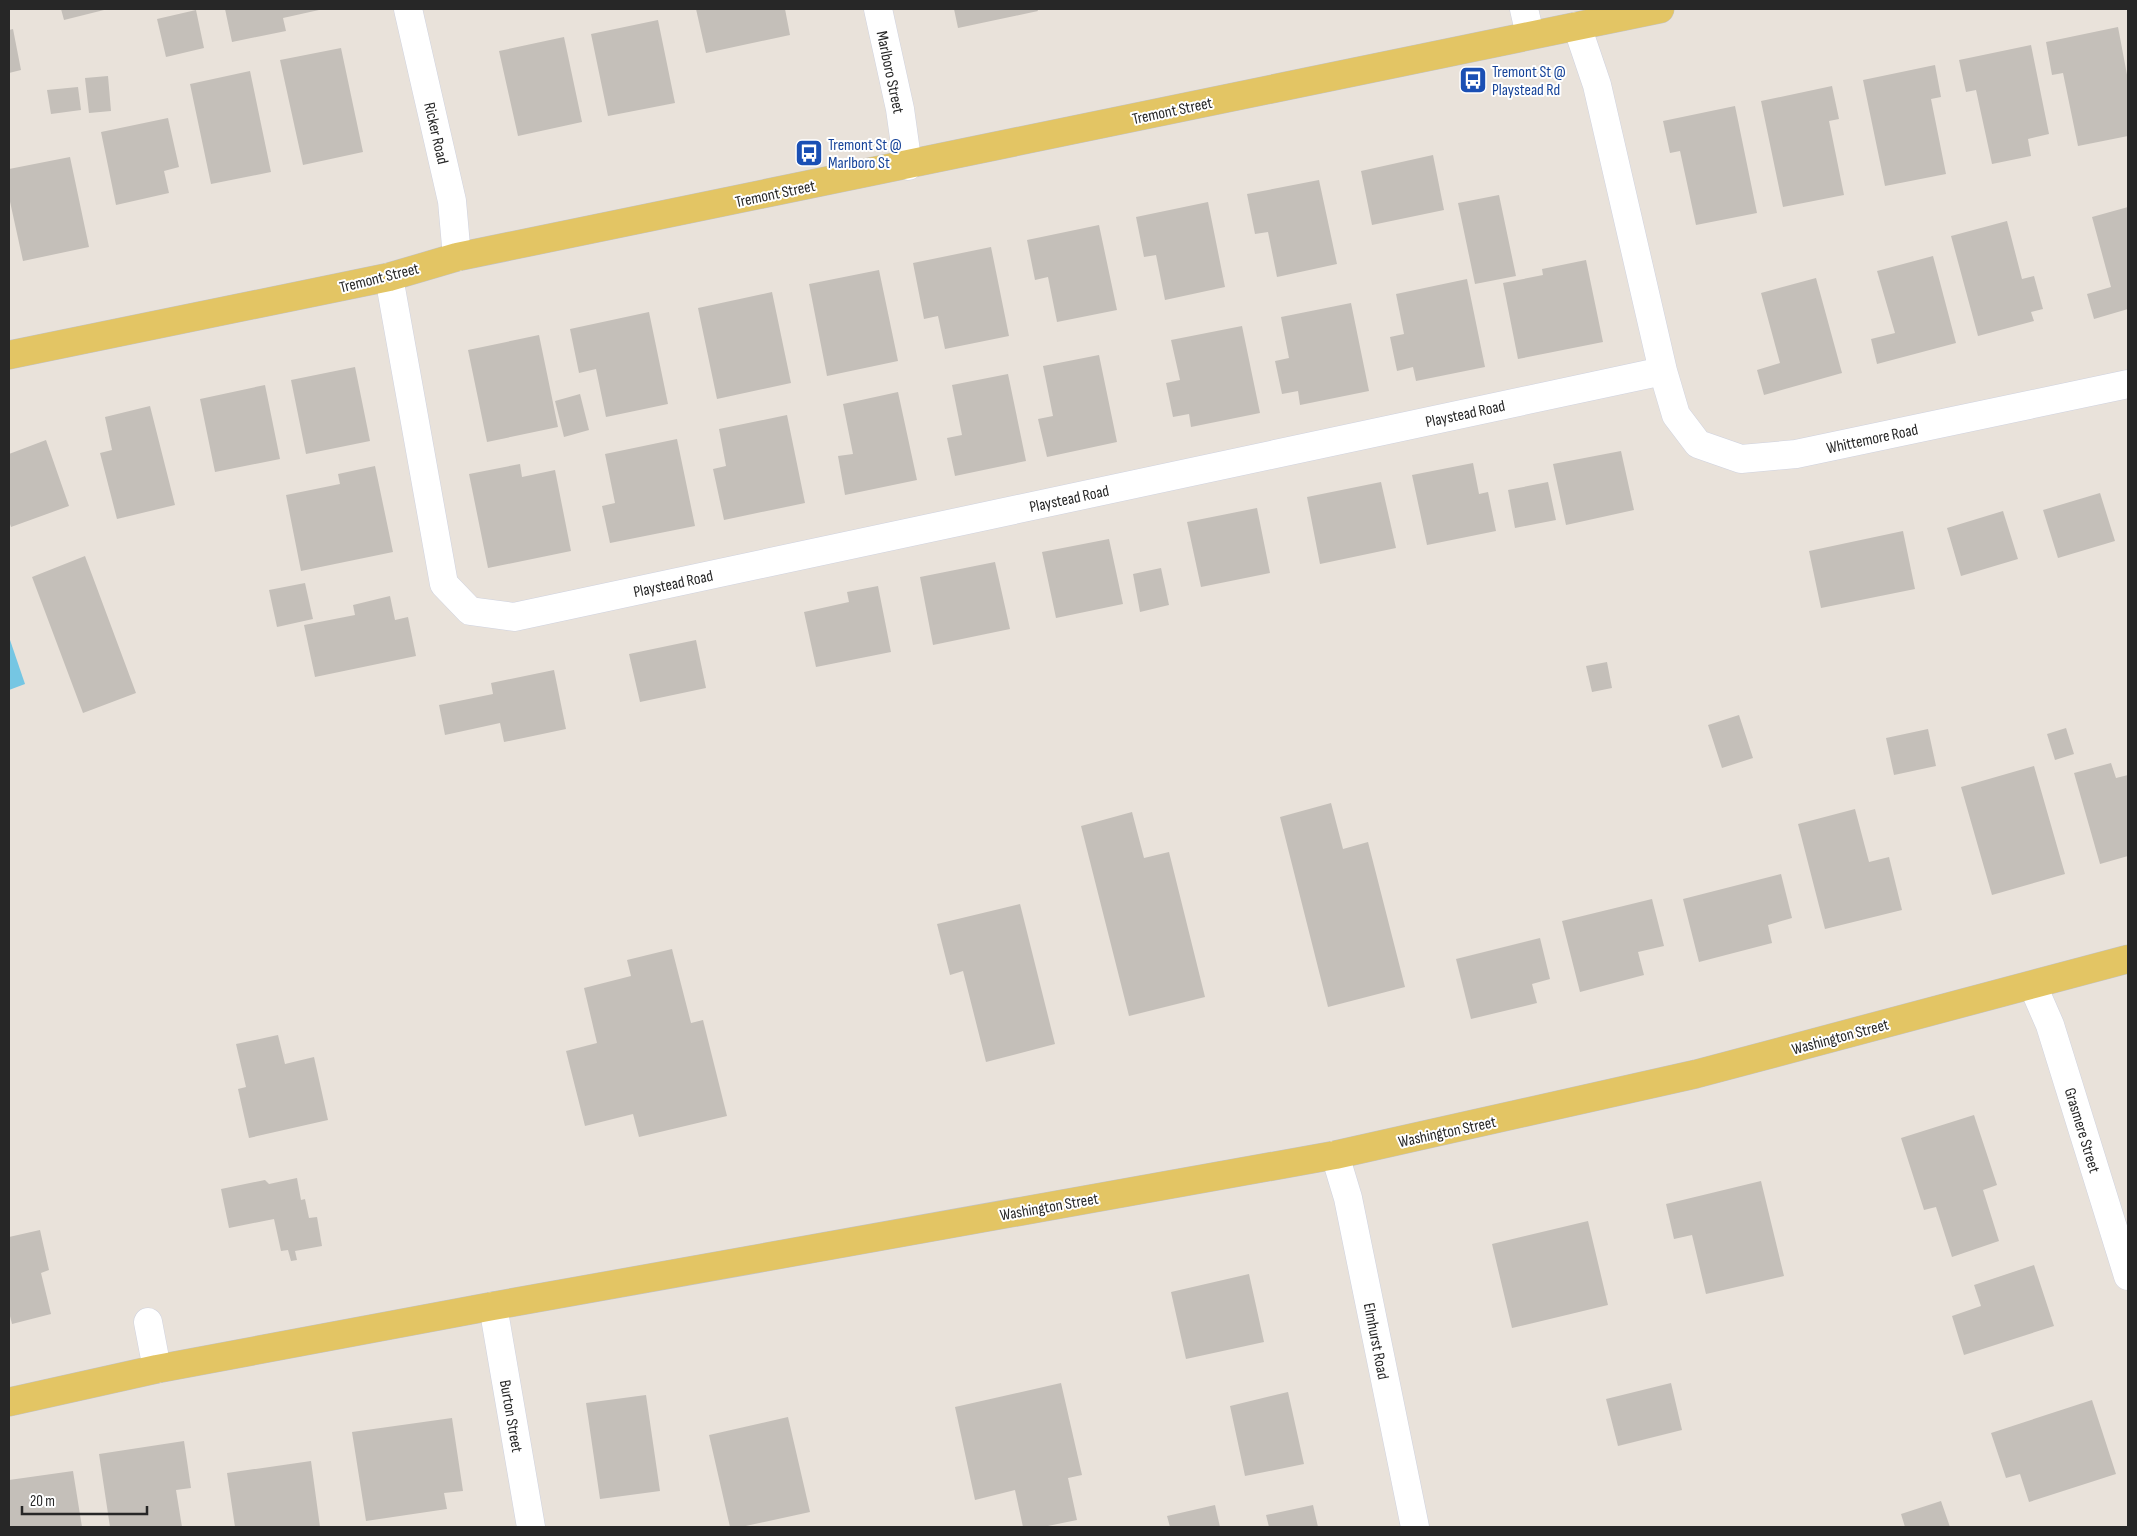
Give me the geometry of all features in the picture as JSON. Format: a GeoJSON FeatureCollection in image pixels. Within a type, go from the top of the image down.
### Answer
{"type":"FeatureCollection","features":[{"type":"Feature","properties":{"kind":"main road","name":"Tremont Street"},"geometry":{"type":"LineString","coordinates":[[9,355],[389,277],[458,257],[908,166],[1660,9]]}},
{"type":"Feature","properties":{"kind":"main road","name":"Washington Street"},"geometry":{"type":"LineString","coordinates":[[9,1402],[157,1369],[493,1306],[1335,1155],[1696,1074],[2033,986],[2128,959]]}},
{"type":"Feature","properties":{"kind":"street","name":"Ricker Road"},"geometry":{"type":"LineString","coordinates":[[408,9],[452,201],[458,257]]}},
{"type":"Feature","properties":{"kind":"street","name":"Marlboro Street"},"geometry":{"type":"LineString","coordinates":[[878,9],[900,109],[908,166]]}},
{"type":"Feature","properties":{"kind":"street"},"geometry":{"type":"LineString","coordinates":[[1524,9],[1530,35]]}},
{"type":"Feature","properties":{"kind":"street"},"geometry":{"type":"LineString","coordinates":[[1577,26],[1597,85],[1663,371]]}},
{"type":"Feature","properties":{"kind":"street","name":"Playstead Road"},"geometry":{"type":"LineString","coordinates":[[389,277],[444,584],[470,611],[514,617],[1663,371]]}},
{"type":"Feature","properties":{"kind":"street","name":"Whittemore Road"},"geometry":{"type":"LineString","coordinates":[[1663,371],[1676,415],[1698,444],[1741,459],[1796,454],[2128,384]]}},
{"type":"Feature","properties":{"kind":"street","name":"Grasmere Street"},"geometry":{"type":"LineString","coordinates":[[2033,986],[2050,1025],[2128,1276]]}},
{"type":"Feature","properties":{"kind":"street","name":"Elmhurst Road"},"geometry":{"type":"LineString","coordinates":[[1335,1155],[1348,1198],[1415,1527]]}},
{"type":"Feature","properties":{"kind":"street","name":"Burton Street"},"geometry":{"type":"LineString","coordinates":[[493,1306],[531,1527]]}},
{"type":"Feature","properties":{"kind":"street"},"geometry":{"type":"LineString","coordinates":[[148,1322],[157,1369]]}},
{"type":"Feature","properties":{"kind":"water"},"geometry":{"type":"Polygon","coordinates":[[[9,637],[25,684],[9,690],[9,637]]]}},
{"type":"Feature","properties":{"kind":"building"},"geometry":{"type":"Polygon","coordinates":[[[61,9],[108,9],[64,20],[61,9]]]}},
{"type":"Feature","properties":{"kind":"building"},"geometry":{"type":"Polygon","coordinates":[[[225,9],[319,10],[283,18],[286,31],[232,42],[225,9]]]}},
{"type":"Feature","properties":{"kind":"building"},"geometry":{"type":"Polygon","coordinates":[[[696,9],[785,9],[790,35],[706,53],[696,9]]]}},
{"type":"Feature","properties":{"kind":"building"},"geometry":{"type":"Polygon","coordinates":[[[954,9],[1037,9],[1038,11],[958,28],[954,9]]]}},
{"type":"Feature","properties":{"kind":"building"},"geometry":{"type":"Polygon","coordinates":[[[196,10],[204,48],[166,57],[157,19],[196,10]]]}},
{"type":"Feature","properties":{"kind":"building"},"geometry":{"type":"Polygon","coordinates":[[[658,20],[675,103],[608,116],[591,34],[658,20]]]}},
{"type":"Feature","properties":{"kind":"building"},"geometry":{"type":"Polygon","coordinates":[[[2118,27],[2128,80],[2128,136],[2078,146],[2063,73],[2052,75],[2046,42],[2118,27]]]}},
{"type":"Feature","properties":{"kind":"building"},"geometry":{"type":"Polygon","coordinates":[[[13,29],[21,70],[9,73],[9,30],[13,29]]]}},
{"type":"Feature","properties":{"kind":"building"},"geometry":{"type":"Polygon","coordinates":[[[564,37],[582,122],[518,136],[499,51],[564,37]]]}},
{"type":"Feature","properties":{"kind":"building"},"geometry":{"type":"Polygon","coordinates":[[[2031,45],[2049,134],[2028,139],[2031,156],[1992,164],[1976,90],[1966,92],[1959,60],[2031,45]]]}},
{"type":"Feature","properties":{"kind":"building"},"geometry":{"type":"Polygon","coordinates":[[[341,48],[363,152],[303,165],[280,60],[341,48]]]}},
{"type":"Feature","properties":{"kind":"building"},"geometry":{"type":"Polygon","coordinates":[[[1935,65],[1941,97],[1931,99],[1946,174],[1885,186],[1863,80],[1935,65]]]}},
{"type":"Feature","properties":{"kind":"building"},"geometry":{"type":"Polygon","coordinates":[[[250,71],[271,172],[211,184],[190,84],[250,71]]]}},
{"type":"Feature","properties":{"kind":"building"},"geometry":{"type":"Polygon","coordinates":[[[108,76],[111,111],[89,113],[85,78],[108,76]]]}},
{"type":"Feature","properties":{"kind":"building"},"geometry":{"type":"Polygon","coordinates":[[[1832,86],[1839,119],[1829,121],[1844,195],[1783,207],[1761,101],[1832,86]]]}},
{"type":"Feature","properties":{"kind":"building"},"geometry":{"type":"Polygon","coordinates":[[[78,87],[81,110],[51,114],[47,90],[78,87]]]}},
{"type":"Feature","properties":{"kind":"building"},"geometry":{"type":"Polygon","coordinates":[[[1735,106],[1757,213],[1696,225],[1680,151],[1670,153],[1663,121],[1735,106]]]}},
{"type":"Feature","properties":{"kind":"building"},"geometry":{"type":"Polygon","coordinates":[[[168,118],[179,167],[164,171],[169,193],[116,205],[101,132],[168,118]]]}},
{"type":"Feature","properties":{"kind":"building"},"geometry":{"type":"Polygon","coordinates":[[[1433,155],[1444,210],[1372,225],[1361,171],[1433,155]]]}},
{"type":"Feature","properties":{"kind":"building"},"geometry":{"type":"Polygon","coordinates":[[[70,157],[89,247],[23,261],[9,197],[9,169],[70,157]]]}},
{"type":"Feature","properties":{"kind":"building"},"geometry":{"type":"Polygon","coordinates":[[[1319,180],[1337,264],[1277,277],[1268,232],[1255,234],[1247,194],[1319,180]]]}},
{"type":"Feature","properties":{"kind":"building"},"geometry":{"type":"Polygon","coordinates":[[[1499,195],[1516,276],[1475,284],[1458,203],[1499,195]]]}},
{"type":"Feature","properties":{"kind":"building"},"geometry":{"type":"Polygon","coordinates":[[[1208,202],[1225,287],[1165,300],[1156,255],[1144,257],[1136,217],[1208,202]]]}},
{"type":"Feature","properties":{"kind":"building"},"geometry":{"type":"Polygon","coordinates":[[[2128,207],[2128,309],[2094,319],[2087,294],[2111,287],[2092,217],[2128,207]]]}},
{"type":"Feature","properties":{"kind":"building"},"geometry":{"type":"Polygon","coordinates":[[[2007,221],[2022,279],[2034,276],[2043,309],[2031,312],[2034,321],[1978,336],[1951,236],[2007,221]]]}},
{"type":"Feature","properties":{"kind":"building"},"geometry":{"type":"Polygon","coordinates":[[[1099,225],[1117,310],[1057,322],[1048,277],[1035,280],[1027,240],[1099,225]]]}},
{"type":"Feature","properties":{"kind":"building"},"geometry":{"type":"Polygon","coordinates":[[[991,247],[1009,336],[945,349],[938,316],[924,319],[913,263],[991,247]]]}},
{"type":"Feature","properties":{"kind":"building"},"geometry":{"type":"Polygon","coordinates":[[[1933,256],[1956,343],[1877,364],[1871,339],[1895,333],[1877,271],[1933,256]]]}},
{"type":"Feature","properties":{"kind":"building"},"geometry":{"type":"Polygon","coordinates":[[[1586,260],[1603,342],[1518,359],[1503,283],[1543,275],[1542,269],[1586,260]]]}},
{"type":"Feature","properties":{"kind":"building"},"geometry":{"type":"Polygon","coordinates":[[[879,270],[898,361],[827,376],[809,284],[879,270]]]}},
{"type":"Feature","properties":{"kind":"building"},"geometry":{"type":"Polygon","coordinates":[[[1816,278],[1842,373],[1764,395],[1757,370],[1780,363],[1761,293],[1816,278]]]}},
{"type":"Feature","properties":{"kind":"building"},"geometry":{"type":"Polygon","coordinates":[[[1467,279],[1485,367],[1416,381],[1413,367],[1397,371],[1390,337],[1404,334],[1396,294],[1467,279]]]}},
{"type":"Feature","properties":{"kind":"building"},"geometry":{"type":"Polygon","coordinates":[[[772,292],[791,383],[717,399],[698,308],[772,292]]]}},
{"type":"Feature","properties":{"kind":"building"},"geometry":{"type":"Polygon","coordinates":[[[1351,303],[1369,391],[1300,405],[1298,391],[1282,394],[1275,361],[1289,358],[1281,317],[1351,303]]]}},
{"type":"Feature","properties":{"kind":"building"},"geometry":{"type":"Polygon","coordinates":[[[649,312],[668,404],[606,417],[596,369],[579,373],[570,329],[649,312]]]}},
{"type":"Feature","properties":{"kind":"building"},"geometry":{"type":"Polygon","coordinates":[[[1242,326],[1260,413],[1191,427],[1189,414],[1173,417],[1166,383],[1180,380],[1171,340],[1242,326]]]}},
{"type":"Feature","properties":{"kind":"building"},"geometry":{"type":"Polygon","coordinates":[[[539,335],[558,427],[487,442],[468,350],[539,335]]]}},
{"type":"Feature","properties":{"kind":"building"},"geometry":{"type":"Polygon","coordinates":[[[1099,355],[1117,442],[1047,457],[1038,419],[1053,416],[1043,366],[1099,355]]]}},
{"type":"Feature","properties":{"kind":"building"},"geometry":{"type":"Polygon","coordinates":[[[355,367],[370,441],[306,454],[291,380],[355,367]]]}},
{"type":"Feature","properties":{"kind":"building"},"geometry":{"type":"Polygon","coordinates":[[[1008,374],[1026,461],[955,476],[947,438],[962,435],[952,385],[1008,374]]]}},
{"type":"Feature","properties":{"kind":"building"},"geometry":{"type":"Polygon","coordinates":[[[265,385],[280,459],[215,472],[200,399],[265,385]]]}},
{"type":"Feature","properties":{"kind":"building"},"geometry":{"type":"Polygon","coordinates":[[[898,392],[917,480],[845,495],[838,456],[853,454],[843,404],[898,392]]]}},
{"type":"Feature","properties":{"kind":"building"},"geometry":{"type":"Polygon","coordinates":[[[580,394],[589,430],[564,437],[555,401],[580,394]]]}},
{"type":"Feature","properties":{"kind":"building"},"geometry":{"type":"Polygon","coordinates":[[[150,406],[175,505],[117,519],[100,453],[112,450],[105,417],[150,406]]]}},
{"type":"Feature","properties":{"kind":"building"},"geometry":{"type":"Polygon","coordinates":[[[787,415],[805,503],[724,520],[713,469],[726,466],[719,429],[787,415]]]}},
{"type":"Feature","properties":{"kind":"building"},"geometry":{"type":"Polygon","coordinates":[[[677,439],[695,526],[610,543],[602,506],[615,503],[605,454],[677,439]]]}},
{"type":"Feature","properties":{"kind":"building"},"geometry":{"type":"Polygon","coordinates":[[[46,440],[69,506],[11,527],[9,521],[9,454],[46,440]]]}},
{"type":"Feature","properties":{"kind":"building"},"geometry":{"type":"Polygon","coordinates":[[[1621,451],[1634,510],[1566,525],[1553,464],[1621,451]]]}},
{"type":"Feature","properties":{"kind":"building"},"geometry":{"type":"Polygon","coordinates":[[[1473,463],[1479,494],[1488,492],[1496,531],[1427,545],[1412,475],[1473,463]]]}},
{"type":"Feature","properties":{"kind":"building"},"geometry":{"type":"Polygon","coordinates":[[[520,464],[522,477],[555,470],[571,551],[488,568],[469,474],[520,464]]]}},
{"type":"Feature","properties":{"kind":"building"},"geometry":{"type":"Polygon","coordinates":[[[375,466],[393,552],[301,571],[286,495],[340,484],[338,474],[375,466]]]}},
{"type":"Feature","properties":{"kind":"building"},"geometry":{"type":"Polygon","coordinates":[[[1381,482],[1396,548],[1320,564],[1307,497],[1381,482]]]}},
{"type":"Feature","properties":{"kind":"building"},"geometry":{"type":"Polygon","coordinates":[[[1548,482],[1556,520],[1515,528],[1508,490],[1548,482]]]}},
{"type":"Feature","properties":{"kind":"building"},"geometry":{"type":"Polygon","coordinates":[[[2100,493],[2115,541],[2058,558],[2043,510],[2100,493]]]}},
{"type":"Feature","properties":{"kind":"building"},"geometry":{"type":"Polygon","coordinates":[[[1257,508],[1270,573],[1201,587],[1187,522],[1257,508]]]}},
{"type":"Feature","properties":{"kind":"building"},"geometry":{"type":"Polygon","coordinates":[[[2003,511],[2018,559],[1961,576],[1947,528],[2003,511]]]}},
{"type":"Feature","properties":{"kind":"building"},"geometry":{"type":"Polygon","coordinates":[[[1903,531],[1915,589],[1821,608],[1809,551],[1903,531]]]}},
{"type":"Feature","properties":{"kind":"building"},"geometry":{"type":"Polygon","coordinates":[[[1109,539],[1123,604],[1056,618],[1042,552],[1109,539]]]}},
{"type":"Feature","properties":{"kind":"building"},"geometry":{"type":"Polygon","coordinates":[[[85,556],[136,693],[83,713],[32,577],[85,556]]]}},
{"type":"Feature","properties":{"kind":"building"},"geometry":{"type":"Polygon","coordinates":[[[995,562],[1010,629],[933,645],[920,577],[995,562]]]}},
{"type":"Feature","properties":{"kind":"building"},"geometry":{"type":"Polygon","coordinates":[[[1161,568],[1169,605],[1140,612],[1133,574],[1161,568]]]}},
{"type":"Feature","properties":{"kind":"building"},"geometry":{"type":"Polygon","coordinates":[[[305,583],[313,619],[277,627],[269,590],[305,583]]]}},
{"type":"Feature","properties":{"kind":"building"},"geometry":{"type":"Polygon","coordinates":[[[878,586],[891,652],[816,667],[804,612],[849,602],[847,592],[878,586]]]}},
{"type":"Feature","properties":{"kind":"building"},"geometry":{"type":"Polygon","coordinates":[[[390,596],[395,620],[408,617],[416,656],[315,677],[304,625],[355,615],[353,605],[390,596]]]}},
{"type":"Feature","properties":{"kind":"building"},"geometry":{"type":"Polygon","coordinates":[[[696,640],[706,688],[640,702],[629,654],[696,640]]]}},
{"type":"Feature","properties":{"kind":"building"},"geometry":{"type":"Polygon","coordinates":[[[1607,662],[1612,688],[1592,692],[1586,666],[1607,662]]]}},
{"type":"Feature","properties":{"kind":"building"},"geometry":{"type":"Polygon","coordinates":[[[554,670],[566,729],[504,742],[500,723],[445,735],[439,705],[493,694],[491,683],[554,670]]]}},
{"type":"Feature","properties":{"kind":"building"},"geometry":{"type":"Polygon","coordinates":[[[1739,715],[1753,758],[1722,768],[1708,725],[1739,715]]]}},
{"type":"Feature","properties":{"kind":"building"},"geometry":{"type":"Polygon","coordinates":[[[2066,728],[2074,754],[2055,760],[2047,734],[2066,728]]]}},
{"type":"Feature","properties":{"kind":"building"},"geometry":{"type":"Polygon","coordinates":[[[1928,729],[1936,766],[1894,775],[1886,738],[1928,729]]]}},
{"type":"Feature","properties":{"kind":"building"},"geometry":{"type":"Polygon","coordinates":[[[2111,763],[2116,778],[2128,775],[2128,856],[2100,864],[2074,773],[2111,763]]]}},
{"type":"Feature","properties":{"kind":"building"},"geometry":{"type":"Polygon","coordinates":[[[2034,766],[2065,874],[1992,895],[1961,787],[2034,766]]]}},
{"type":"Feature","properties":{"kind":"building"},"geometry":{"type":"Polygon","coordinates":[[[1331,803],[1343,849],[1368,842],[1405,987],[1328,1007],[1280,817],[1331,803]]]}},
{"type":"Feature","properties":{"kind":"building"},"geometry":{"type":"Polygon","coordinates":[[[1855,809],[1869,862],[1889,857],[1902,910],[1825,929],[1798,824],[1855,809]]]}},
{"type":"Feature","properties":{"kind":"building"},"geometry":{"type":"Polygon","coordinates":[[[1132,812],[1144,858],[1169,852],[1205,997],[1129,1016],[1081,826],[1132,812]]]}},
{"type":"Feature","properties":{"kind":"building"},"geometry":{"type":"Polygon","coordinates":[[[1781,874],[1792,918],[1768,925],[1772,943],[1699,962],[1683,899],[1781,874]]]}},
{"type":"Feature","properties":{"kind":"building"},"geometry":{"type":"Polygon","coordinates":[[[1652,899],[1664,946],[1638,952],[1644,975],[1580,992],[1562,921],[1652,899]]]}},
{"type":"Feature","properties":{"kind":"building"},"geometry":{"type":"Polygon","coordinates":[[[1020,904],[1055,1044],[986,1062],[963,971],[950,975],[937,924],[1020,904]]]}},
{"type":"Feature","properties":{"kind":"building"},"geometry":{"type":"Polygon","coordinates":[[[1540,938],[1550,979],[1532,984],[1537,1003],[1471,1019],[1456,959],[1540,938]]]}},
{"type":"Feature","properties":{"kind":"building"},"geometry":{"type":"Polygon","coordinates":[[[672,949],[691,1023],[703,1020],[727,1116],[639,1137],[633,1114],[585,1126],[566,1051],[597,1043],[584,988],[631,976],[627,960],[672,949]]]}},
{"type":"Feature","properties":{"kind":"building"},"geometry":{"type":"Polygon","coordinates":[[[278,1035],[285,1064],[314,1057],[328,1120],[249,1138],[238,1089],[246,1087],[236,1044],[278,1035]]]}},
{"type":"Feature","properties":{"kind":"building"},"geometry":{"type":"Polygon","coordinates":[[[1974,1115],[1997,1185],[1983,1190],[1999,1241],[1952,1257],[1936,1207],[1924,1210],[1901,1138],[1974,1115]]]}},
{"type":"Feature","properties":{"kind":"building"},"geometry":{"type":"Polygon","coordinates":[[[297,1178],[301,1200],[305,1199],[309,1218],[317,1217],[322,1246],[295,1251],[297,1260],[291,1261],[288,1250],[281,1251],[274,1219],[229,1228],[221,1189],[265,1180],[269,1184],[297,1178]]]}},
{"type":"Feature","properties":{"kind":"building"},"geometry":{"type":"Polygon","coordinates":[[[1761,1181],[1784,1276],[1706,1294],[1692,1235],[1674,1239],[1666,1204],[1761,1181]]]}},
{"type":"Feature","properties":{"kind":"building"},"geometry":{"type":"Polygon","coordinates":[[[1588,1221],[1608,1305],[1512,1328],[1492,1244],[1588,1221]]]}},
{"type":"Feature","properties":{"kind":"building"},"geometry":{"type":"Polygon","coordinates":[[[40,1230],[49,1270],[41,1273],[51,1314],[12,1324],[9,1312],[9,1237],[40,1230]]]}},
{"type":"Feature","properties":{"kind":"building"},"geometry":{"type":"Polygon","coordinates":[[[2034,1265],[2054,1326],[1964,1355],[1952,1316],[1981,1306],[1974,1285],[2034,1265]]]}},
{"type":"Feature","properties":{"kind":"building"},"geometry":{"type":"Polygon","coordinates":[[[1249,1274],[1264,1342],[1186,1359],[1171,1292],[1249,1274]]]}},
{"type":"Feature","properties":{"kind":"building"},"geometry":{"type":"Polygon","coordinates":[[[1061,1383],[1082,1475],[1068,1478],[1077,1520],[1043,1527],[1023,1527],[1015,1490],[975,1500],[955,1407],[1061,1383]]]}},
{"type":"Feature","properties":{"kind":"building"},"geometry":{"type":"Polygon","coordinates":[[[1671,1383],[1682,1430],[1618,1446],[1606,1399],[1671,1383]]]}},
{"type":"Feature","properties":{"kind":"building"},"geometry":{"type":"Polygon","coordinates":[[[1288,1392],[1304,1464],[1245,1476],[1230,1406],[1288,1392]]]}},
{"type":"Feature","properties":{"kind":"building"},"geometry":{"type":"Polygon","coordinates":[[[646,1395],[660,1491],[600,1499],[586,1403],[646,1395]]]}},
{"type":"Feature","properties":{"kind":"building"},"geometry":{"type":"Polygon","coordinates":[[[2092,1400],[2116,1474],[2029,1502],[2020,1474],[2006,1478],[1991,1433],[2092,1400]]]}},
{"type":"Feature","properties":{"kind":"building"},"geometry":{"type":"Polygon","coordinates":[[[788,1417],[810,1512],[741,1527],[730,1527],[709,1435],[788,1417]]]}},
{"type":"Feature","properties":{"kind":"building"},"geometry":{"type":"Polygon","coordinates":[[[452,1418],[463,1491],[444,1493],[447,1509],[366,1521],[352,1432],[452,1418]]]}},
{"type":"Feature","properties":{"kind":"building"},"geometry":{"type":"Polygon","coordinates":[[[184,1441],[191,1488],[176,1490],[182,1527],[110,1527],[99,1454],[184,1441]]]}},
{"type":"Feature","properties":{"kind":"building"},"geometry":{"type":"Polygon","coordinates":[[[311,1461],[320,1527],[235,1527],[227,1473],[311,1461]]]}},
{"type":"Feature","properties":{"kind":"building"},"geometry":{"type":"Polygon","coordinates":[[[73,1471],[82,1527],[9,1527],[9,1480],[73,1471]]]}},
{"type":"Feature","properties":{"kind":"building"},"geometry":{"type":"Polygon","coordinates":[[[1941,1501],[1950,1527],[1905,1527],[1901,1514],[1941,1501]]]}},
{"type":"Feature","properties":{"kind":"building"},"geometry":{"type":"Polygon","coordinates":[[[1215,1505],[1220,1527],[1170,1527],[1167,1516],[1215,1505]]]}},
{"type":"Feature","properties":{"kind":"building"},"geometry":{"type":"Polygon","coordinates":[[[1313,1505],[1318,1527],[1269,1527],[1266,1515],[1313,1505]]]}},
{"type":"Feature","properties":{"kind":"place","name":"Tremont St @ Playstead Rd"},"geometry":{"type":"Point","coordinates":[1473,80]}},
{"type":"Feature","properties":{"kind":"place","name":"Tremont St @ Marlboro St"},"geometry":{"type":"Point","coordinates":[809,153]}}]}
